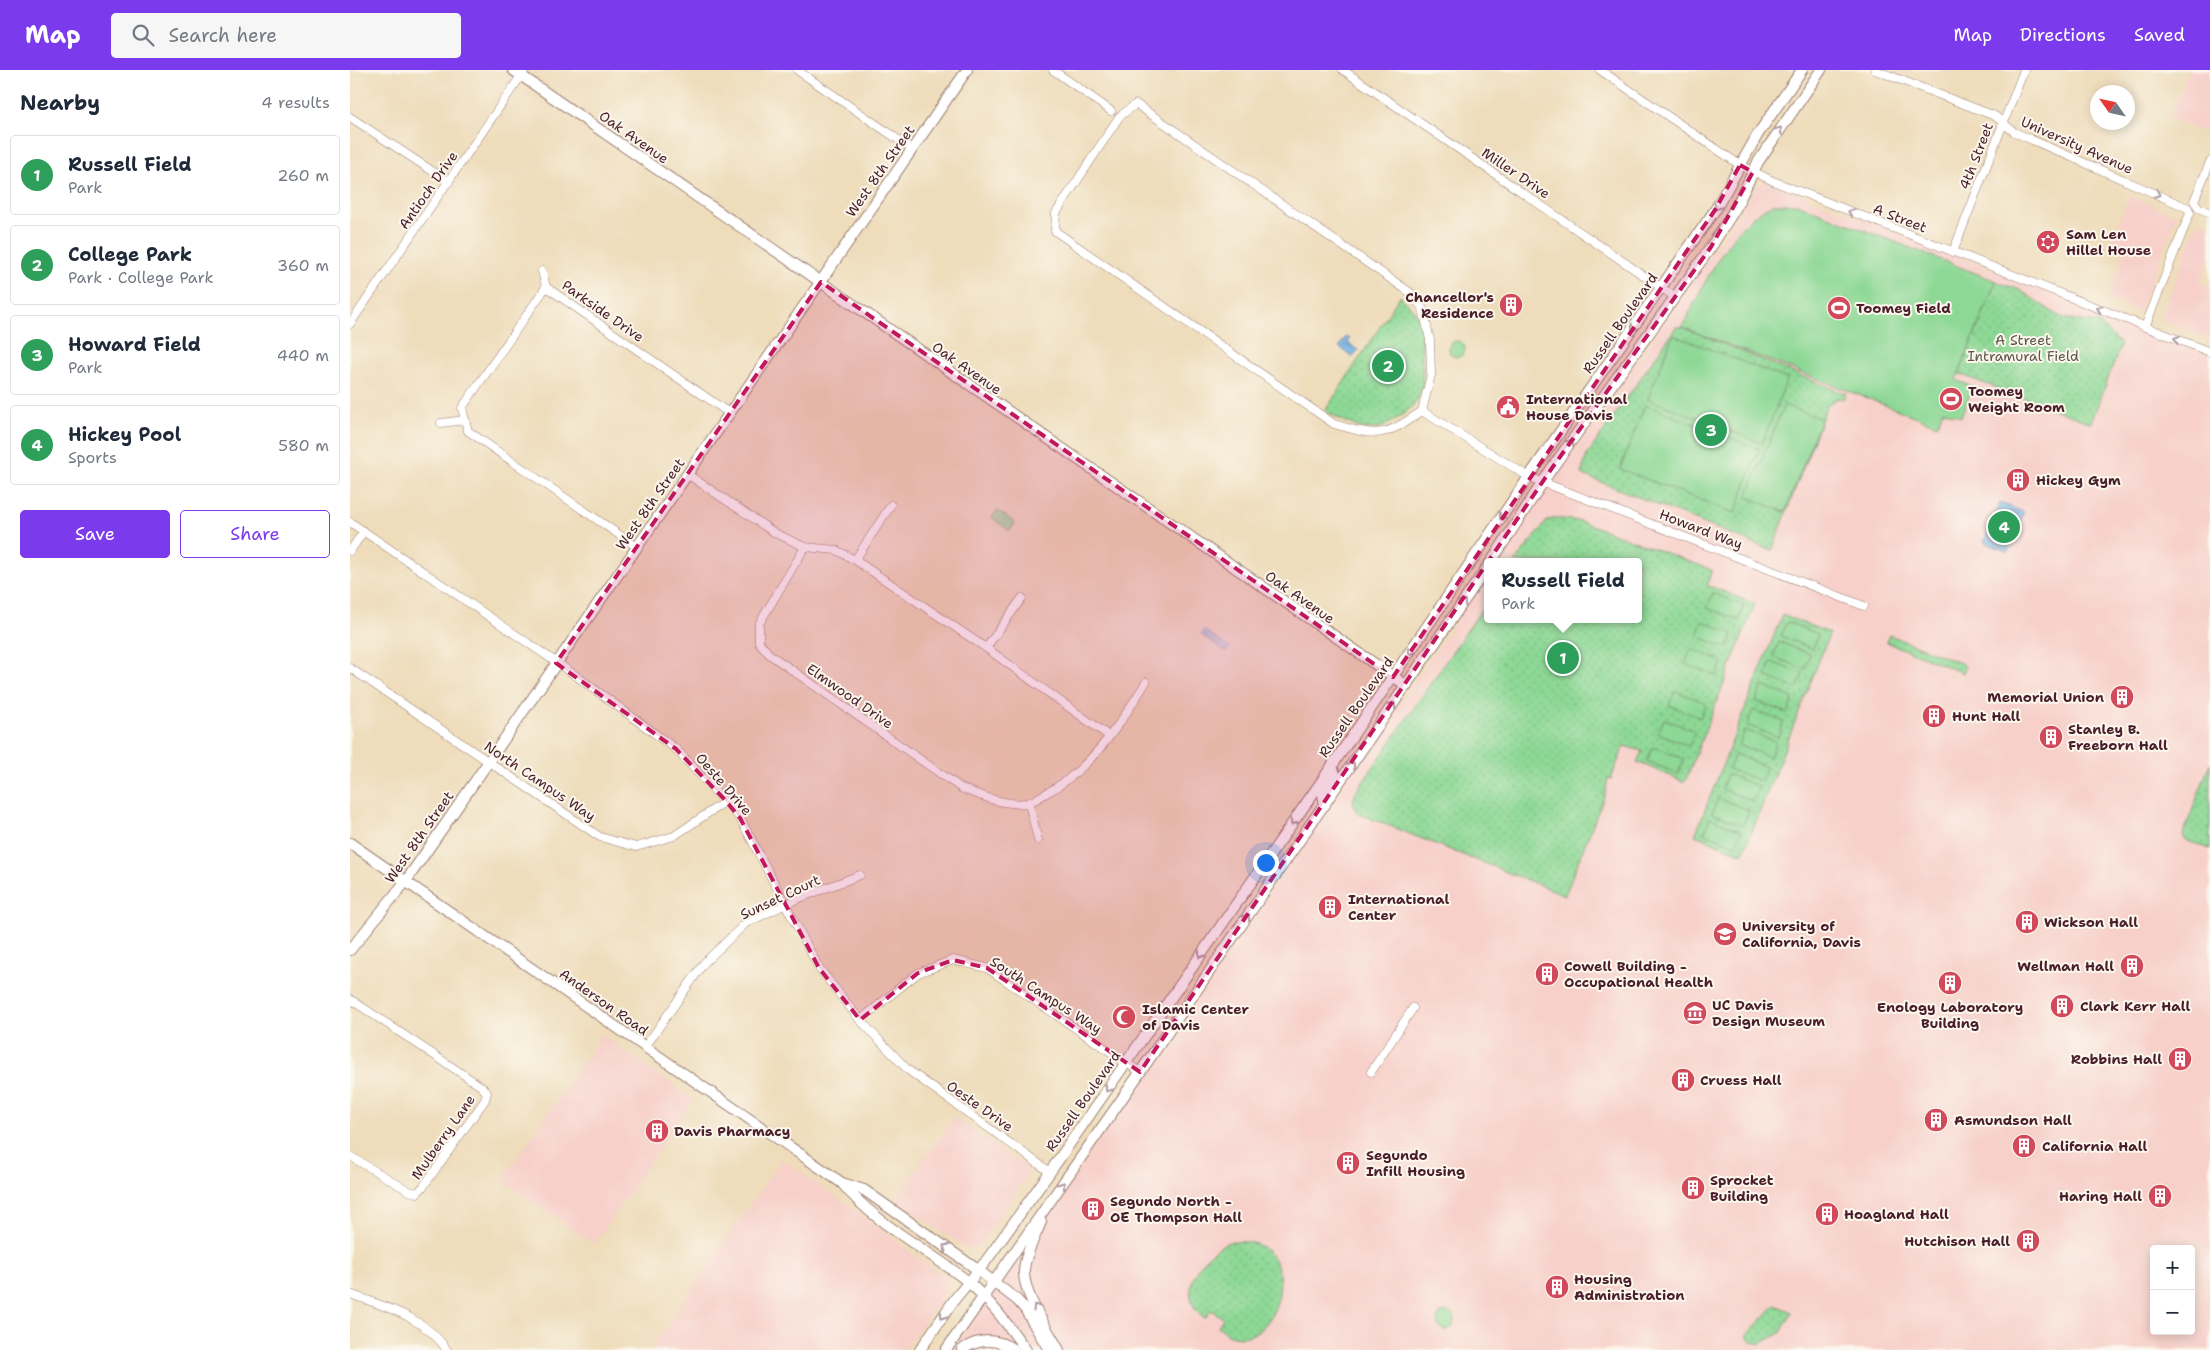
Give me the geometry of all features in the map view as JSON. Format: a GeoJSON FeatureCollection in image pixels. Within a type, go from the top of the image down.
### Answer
{"type":"FeatureCollection","features":[{"type":"Feature","properties":{"kind":"main road","name":"West 8th Street"},"geometry":{"type":"LineString","coordinates":[[350,950],[406,882],[967,70]]}},
{"type":"Feature","properties":{"kind":"main road","name":"Russell Boulevard"},"geometry":{"type":"LineString","coordinates":[[920,1350],[1050,1172],[1662,288],[1715,210],[1758,134],[1802,70]]}},
{"type":"Feature","properties":{"kind":"main road"},"geometry":{"type":"LineString","coordinates":[[1494,558],[1543,482],[1727,222],[1753,172],[1821,70]]}},
{"type":"Feature","properties":{"kind":"main road","name":"Oak Avenue"},"geometry":{"type":"LineString","coordinates":[[520,72],[1407,686]]}},
{"type":"Feature","properties":{"kind":"main road","name":"Russell Boulevard"},"geometry":{"type":"LineString","coordinates":[[946,1350],[1048,1206],[1484,572]]}},
{"type":"Feature","properties":{"kind":"main road"},"geometry":{"type":"LineString","coordinates":[[1325,805],[1323,795],[1335,774],[1332,766]]}},
{"type":"Feature","properties":{"kind":"main road","name":"Anderson Road"},"geometry":{"type":"LineString","coordinates":[[350,843],[842,1183],[850,1193],[876,1215],[968,1282],[984,1296],[1026,1350]]}},
{"type":"Feature","properties":{"kind":"main road","name":"Anderson Road"},"geometry":{"type":"LineString","coordinates":[[842,1183],[864,1190],[978,1270],[1017,1300],[1025,1309],[1049,1350]]}},
{"type":"Feature","properties":{"kind":"main road"},"geometry":{"type":"LineString","coordinates":[[850,1193],[884,1214],[889,1215],[894,1211]]}},
{"type":"Feature","properties":{"kind":"main road"},"geometry":{"type":"LineString","coordinates":[[1048,1206],[1026,1258],[1024,1270],[1026,1285],[1031,1299],[1059,1350]]}},
{"type":"Feature","properties":{"kind":"main road"},"geometry":{"type":"LineString","coordinates":[[962,1350],[981,1341],[999,1342],[1014,1350]]}},
{"type":"Feature","properties":{"kind":"street"},"geometry":{"type":"LineString","coordinates":[[797,70],[912,149]]}},
{"type":"Feature","properties":{"kind":"street"},"geometry":{"type":"LineString","coordinates":[[1053,70],[1111,111]]}},
{"type":"Feature","properties":{"kind":"street","name":"Miller Drive"},"geometry":{"type":"LineString","coordinates":[[1343,70],[1675,297]]}},
{"type":"Feature","properties":{"kind":"street","name":"A Street"},"geometry":{"type":"LineString","coordinates":[[1600,70],[1753,172],[2210,352]]}},
{"type":"Feature","properties":{"kind":"street","name":"University Avenue"},"geometry":{"type":"LineString","coordinates":[[1875,70],[1995,116],[2014,132],[2210,212]]}},
{"type":"Feature","properties":{"kind":"street","name":"4th Street"},"geometry":{"type":"LineString","coordinates":[[1953,252],[2024,70]]}},
{"type":"Feature","properties":{"kind":"street","name":"Antioch Drive"},"geometry":{"type":"LineString","coordinates":[[350,324],[449,182],[520,72]]}},
{"type":"Feature","properties":{"kind":"street"},"geometry":{"type":"LineString","coordinates":[[1136,104],[1411,293],[1423,309],[1430,340],[1431,375],[1422,411],[1404,423],[1380,434],[1366,433],[1334,424],[1055,231],[1056,213],[1119,117],[1136,104]]}},
{"type":"Feature","properties":{"kind":"street"},"geometry":{"type":"LineString","coordinates":[[350,117],[449,182]]}},
{"type":"Feature","properties":{"kind":"street"},"geometry":{"type":"LineString","coordinates":[[2145,327],[2210,162]]}},
{"type":"Feature","properties":{"kind":"street"},"geometry":{"type":"LineString","coordinates":[[542,271],[546,287]]}},
{"type":"Feature","properties":{"kind":"street","name":"Parkside Drive"},"geometry":{"type":"LineString","coordinates":[[466,420],[462,408],[546,287],[729,413]]}},
{"type":"Feature","properties":{"kind":"street","name":"Howard Way"},"geometry":{"type":"LineString","coordinates":[[1422,411],[1530,477],[1864,606]]}},
{"type":"Feature","properties":{"kind":"street"},"geometry":{"type":"LineString","coordinates":[[441,423],[466,420],[468,431],[637,547]]}},
{"type":"Feature","properties":{"kind":"street"},"geometry":{"type":"LineString","coordinates":[[687,474],[775,533],[805,547],[836,550],[855,560],[986,648],[1109,736]]}},
{"type":"Feature","properties":{"kind":"street"},"geometry":{"type":"LineString","coordinates":[[855,560],[891,505]]}},
{"type":"Feature","properties":{"kind":"street","name":"Oeste Drive"},"geometry":{"type":"LineString","coordinates":[[350,522],[676,748],[740,818],[818,968],[860,1020],[908,1070],[1050,1172]]}},
{"type":"Feature","properties":{"kind":"street"},"geometry":{"type":"LineString","coordinates":[[350,551],[364,532]]}},
{"type":"Feature","properties":{"kind":"street","name":"Elmwood Drive"},"geometry":{"type":"LineString","coordinates":[[805,547],[759,624],[759,642],[769,654],[961,788],[988,798],[1014,803],[1029,803]]}},
{"type":"Feature","properties":{"kind":"street"},"geometry":{"type":"LineString","coordinates":[[986,648],[1022,598]]}},
{"type":"Feature","properties":{"kind":"street","name":"North Campus Way"},"geometry":{"type":"LineString","coordinates":[[350,668],[600,837],[636,847],[674,836],[726,801]]}},
{"type":"Feature","properties":{"kind":"street"},"geometry":{"type":"LineString","coordinates":[[1038,840],[1029,803],[1063,784],[1087,764],[1109,736],[1146,682]]}},
{"type":"Feature","properties":{"kind":"street","name":"Sunset Court"},"geometry":{"type":"LineString","coordinates":[[645,1047],[704,963],[746,923],[860,875]]}},
{"type":"Feature","properties":{"kind":"street","name":"South Campus Way"},"geometry":{"type":"LineString","coordinates":[[860,1020],[918,973],[953,960],[987,968],[1140,1072]]}},
{"type":"Feature","properties":{"kind":"street","name":"Mulberry Lane"},"geometry":{"type":"LineString","coordinates":[[350,999],[482,1087],[487,1093],[485,1100],[424,1188],[417,1193],[409,1191],[350,1156]]}},
{"type":"Feature","properties":{"kind":"street"},"geometry":{"type":"LineString","coordinates":[[1371,1072],[1413,1008]]}},
{"type":"Feature","properties":{"kind":"street"},"geometry":{"type":"LineString","coordinates":[[350,1294],[406,1315],[421,1324],[447,1350]]}},
{"type":"Feature","properties":{"kind":"highlighted area"},"geometry":{"type":"Polygon","coordinates":[[[1740,165],[1753,172],[1711,247],[1552,468],[1140,1072],[987,968],[953,960],[918,973],[860,1020],[819,968],[740,818],[726,801],[676,749],[556,663],[821,282],[1393,677],[1715,210],[1740,165]]]}},
{"type":"Feature","properties":{"kind":"shaded area"},"geometry":{"type":"Polygon","coordinates":[[[2189,70],[2210,70],[2209,134],[2169,118],[2189,70]]]}},
{"type":"Feature","properties":{"kind":"shaded area","name":"University of California, Davis"},"geometry":{"type":"Polygon","coordinates":[[[1762,180],[2210,354],[2210,1350],[952,1350],[1484,581],[1484,623],[1642,623],[1642,558],[1500,558],[1762,180]]]}},
{"type":"Feature","properties":{"kind":"shaded area"},"geometry":{"type":"Polygon","coordinates":[[[2129,196],[2177,215],[2140,311],[2107,299],[2127,248],[2112,241],[2129,196]]]}},
{"type":"Feature","properties":{"kind":"shaded area"},"geometry":{"type":"Polygon","coordinates":[[[2198,221],[2210,225],[2210,257],[2201,283],[2210,287],[2210,339],[2161,319],[2198,221]]]}},
{"type":"Feature","properties":{"kind":"shaded area"},"geometry":{"type":"Polygon","coordinates":[[[602,1035],[693,1099],[594,1244],[502,1180],[602,1035]]]}},
{"type":"Feature","properties":{"kind":"shaded area"},"geometry":{"type":"Polygon","coordinates":[[[954,1117],[1025,1166],[1029,1174],[979,1246],[966,1248],[895,1200],[954,1117]]]}},
{"type":"Feature","properties":{"kind":"shaded area"},"geometry":{"type":"Polygon","coordinates":[[[782,1159],[886,1232],[911,1253],[944,1276],[948,1282],[946,1291],[904,1350],[650,1350],[782,1159]]]}},
{"type":"Feature","properties":{"kind":"green space","name":"Toomey Field"},"geometry":{"type":"Polygon","coordinates":[[[1773,204],[1797,204],[1996,281],[1956,380],[1973,387],[1961,417],[1943,410],[1937,425],[1682,327],[1709,275],[1731,241],[1757,213],[1773,204]]]}},
{"type":"Feature","properties":{"kind":"green space","name":"A Street Intramural Field"},"geometry":{"type":"Polygon","coordinates":[[[1996,281],[2020,290],[2057,315],[2068,319],[2099,323],[2121,345],[2091,423],[1959,374],[1996,281]]]}},
{"type":"Feature","properties":{"kind":"green space"},"geometry":{"type":"Polygon","coordinates":[[[1400,296],[1411,307],[1421,326],[1423,382],[1419,398],[1406,412],[1387,424],[1378,428],[1365,429],[1341,420],[1325,411],[1400,296]]]}},
{"type":"Feature","properties":{"kind":"green space"},"geometry":{"type":"Polygon","coordinates":[[[1676,327],[1682,327],[1846,394],[1844,398],[1836,399],[1827,405],[1772,551],[1581,474],[1587,455],[1676,327]]]}},
{"type":"Feature","properties":{"kind":"green space"},"geometry":{"type":"Polygon","coordinates":[[[1673,335],[1787,379],[1762,443],[1648,399],[1673,335]]]}},
{"type":"Feature","properties":{"kind":"green space"},"geometry":{"type":"Polygon","coordinates":[[[1457,341],[1465,349],[1457,357],[1449,349],[1457,341]]]}},
{"type":"Feature","properties":{"kind":"green space"},"geometry":{"type":"Polygon","coordinates":[[[1645,405],[1759,449],[1735,513],[1620,469],[1645,405]]]}},
{"type":"Feature","properties":{"kind":"green space"},"geometry":{"type":"Polygon","coordinates":[[[1784,405],[1821,419],[1785,512],[1747,497],[1784,405]]]}},
{"type":"Feature","properties":{"kind":"green space"},"geometry":{"type":"Polygon","coordinates":[[[997,510],[1015,523],[1010,531],[992,518],[997,510]]]}},
{"type":"Feature","properties":{"kind":"green space"},"geometry":{"type":"Polygon","coordinates":[[[1555,518],[1580,521],[1712,570],[1707,585],[1755,604],[1685,782],[1637,762],[1642,751],[1624,746],[1611,779],[1608,778],[1605,794],[1565,895],[1359,814],[1353,804],[1356,792],[1484,606],[1484,623],[1642,623],[1642,558],[1518,558],[1547,521],[1555,518]]]}},
{"type":"Feature","properties":{"kind":"green space"},"geometry":{"type":"Polygon","coordinates":[[[1713,593],[1744,606],[1739,620],[1707,608],[1713,593]]]}},
{"type":"Feature","properties":{"kind":"green space"},"geometry":{"type":"Polygon","coordinates":[[[1782,615],[1830,633],[1743,854],[1695,835],[1782,615]]]}},
{"type":"Feature","properties":{"kind":"green space"},"geometry":{"type":"Polygon","coordinates":[[[1702,621],[1733,634],[1728,648],[1697,636],[1702,621]]]}},
{"type":"Feature","properties":{"kind":"green space"},"geometry":{"type":"Polygon","coordinates":[[[1787,622],[1818,634],[1813,649],[1781,636],[1787,622]]]}},
{"type":"Feature","properties":{"kind":"green space"},"geometry":{"type":"Polygon","coordinates":[[[1889,635],[1963,664],[1965,667],[1963,673],[1886,642],[1889,635]]]}},
{"type":"Feature","properties":{"kind":"green space"},"geometry":{"type":"Polygon","coordinates":[[[1779,642],[1810,654],[1805,669],[1773,657],[1779,642]]]}},
{"type":"Feature","properties":{"kind":"green space"},"geometry":{"type":"Polygon","coordinates":[[[1691,649],[1722,661],[1717,676],[1685,664],[1691,649]]]}},
{"type":"Feature","properties":{"kind":"green space"},"geometry":{"type":"Polygon","coordinates":[[[1771,662],[1803,674],[1797,689],[1766,676],[1771,662]]]}},
{"type":"Feature","properties":{"kind":"green space"},"geometry":{"type":"Polygon","coordinates":[[[1762,686],[1793,698],[1788,713],[1756,701],[1762,686]]]}},
{"type":"Feature","properties":{"kind":"green space"},"geometry":{"type":"Polygon","coordinates":[[[1675,691],[1706,703],[1700,718],[1669,705],[1675,691]]]}},
{"type":"Feature","properties":{"kind":"green space"},"geometry":{"type":"Polygon","coordinates":[[[1753,710],[1784,722],[1778,737],[1747,725],[1753,710]]]}},
{"type":"Feature","properties":{"kind":"green space"},"geometry":{"type":"Polygon","coordinates":[[[1664,719],[1695,731],[1689,746],[1658,733],[1664,719]]]}},
{"type":"Feature","properties":{"kind":"green space"},"geometry":{"type":"Polygon","coordinates":[[[1745,730],[1776,742],[1770,757],[1739,745],[1745,730]]]}},
{"type":"Feature","properties":{"kind":"green space"},"geometry":{"type":"Polygon","coordinates":[[[1653,747],[1684,759],[1678,774],[1647,761],[1653,747]]]}},
{"type":"Feature","properties":{"kind":"green space"},"geometry":{"type":"Polygon","coordinates":[[[1735,754],[1766,767],[1761,781],[1729,769],[1735,754]]]}},
{"type":"Feature","properties":{"kind":"green space"},"geometry":{"type":"Polygon","coordinates":[[[2210,763],[2210,849],[2185,840],[2183,835],[2210,763]]]}},
{"type":"Feature","properties":{"kind":"green space"},"geometry":{"type":"Polygon","coordinates":[[[1727,774],[1759,787],[1753,801],[1722,789],[1727,774]]]}},
{"type":"Feature","properties":{"kind":"green space"},"geometry":{"type":"Polygon","coordinates":[[[1718,798],[1749,810],[1743,825],[1712,813],[1718,798]]]}},
{"type":"Feature","properties":{"kind":"green space"},"geometry":{"type":"Polygon","coordinates":[[[1710,818],[1741,831],[1735,845],[1704,833],[1710,818]]]}},
{"type":"Feature","properties":{"kind":"green space"},"geometry":{"type":"Polygon","coordinates":[[[1232,1241],[1251,1243],[1262,1247],[1273,1258],[1279,1273],[1276,1305],[1269,1320],[1258,1331],[1245,1336],[1230,1335],[1218,1326],[1223,1318],[1211,1310],[1205,1318],[1195,1309],[1191,1298],[1191,1286],[1202,1264],[1210,1254],[1232,1241]]]}},
{"type":"Feature","properties":{"kind":"green space"},"geometry":{"type":"Polygon","coordinates":[[[1775,1305],[1792,1312],[1781,1333],[1760,1344],[1750,1341],[1746,1336],[1775,1305]]]}},
{"type":"Feature","properties":{"kind":"green space"},"geometry":{"type":"Polygon","coordinates":[[[1442,1312],[1450,1312],[1455,1317],[1453,1328],[1442,1330],[1437,1325],[1437,1317],[1442,1312]]]}},
{"type":"Feature","properties":{"kind":"water"},"geometry":{"type":"Polygon","coordinates":[[[1346,337],[1350,339],[1348,343],[1358,350],[1353,357],[1339,347],[1346,337]]]}},
{"type":"Feature","properties":{"kind":"water"},"geometry":{"type":"Polygon","coordinates":[[[2000,503],[2024,512],[2008,552],[1984,542],[2000,503]]]}},
{"type":"Feature","properties":{"kind":"water"},"geometry":{"type":"Polygon","coordinates":[[[1204,630],[1230,648],[1226,652],[1201,635],[1204,630]]]}},
{"type":"Feature","properties":{"kind":"place","name":"Sam Len Hillel House"},"geometry":{"type":"Point","coordinates":[2048,242]}},
{"type":"Feature","properties":{"kind":"place","name":"Chancellor's Residence"},"geometry":{"type":"Point","coordinates":[1511,305]}},
{"type":"Feature","properties":{"kind":"place","name":"Toomey Field"},"geometry":{"type":"Point","coordinates":[1839,308]}},
{"type":"Feature","properties":{"kind":"place","name":"College Park"},"geometry":{"type":"Point","coordinates":[1388,366]}},
{"type":"Feature","properties":{"kind":"place","name":"Toomey Weight Room"},"geometry":{"type":"Point","coordinates":[1951,399]}},
{"type":"Feature","properties":{"kind":"place","name":"International House Davis"},"geometry":{"type":"Point","coordinates":[1508,407]}},
{"type":"Feature","properties":{"kind":"place","name":"Howard Field"},"geometry":{"type":"Point","coordinates":[1711,430]}},
{"type":"Feature","properties":{"kind":"place","name":"Hickey Gym"},"geometry":{"type":"Point","coordinates":[2018,480]}},
{"type":"Feature","properties":{"kind":"place","name":"Hickey Pool"},"geometry":{"type":"Point","coordinates":[2004,527]}},
{"type":"Feature","properties":{"kind":"place","name":"Russell Field"},"geometry":{"type":"Point","coordinates":[1563,658]}},
{"type":"Feature","properties":{"kind":"place","name":"Memorial Union"},"geometry":{"type":"Point","coordinates":[2122,697]}},
{"type":"Feature","properties":{"kind":"place","name":"Hunt Hall"},"geometry":{"type":"Point","coordinates":[1934,716]}},
{"type":"Feature","properties":{"kind":"place","name":"Stanley B. Freeborn Hall"},"geometry":{"type":"Point","coordinates":[2051,737]}},
{"type":"Feature","properties":{"kind":"place","name":"International Center"},"geometry":{"type":"Point","coordinates":[1330,907]}},
{"type":"Feature","properties":{"kind":"place","name":"Wickson Hall"},"geometry":{"type":"Point","coordinates":[2027,922]}},
{"type":"Feature","properties":{"kind":"place","name":"University of California, Davis"},"geometry":{"type":"Point","coordinates":[1725,934]}},
{"type":"Feature","properties":{"kind":"place","name":"Wellman Hall"},"geometry":{"type":"Point","coordinates":[2132,966]}},
{"type":"Feature","properties":{"kind":"place","name":"Cowell Building - Occupational Health"},"geometry":{"type":"Point","coordinates":[1547,974]}},
{"type":"Feature","properties":{"kind":"place","name":"Enology Laboratory Building"},"geometry":{"type":"Point","coordinates":[1950,983]}},
{"type":"Feature","properties":{"kind":"place","name":"Clark Kerr Hall"},"geometry":{"type":"Point","coordinates":[2062,1006]}},
{"type":"Feature","properties":{"kind":"place","name":"UC Davis Design Museum"},"geometry":{"type":"Point","coordinates":[1695,1013]}},
{"type":"Feature","properties":{"kind":"place","name":"Islamic Center of Davis"},"geometry":{"type":"Point","coordinates":[1124,1017]}},
{"type":"Feature","properties":{"kind":"place","name":"Robbins Hall"},"geometry":{"type":"Point","coordinates":[2180,1059]}},
{"type":"Feature","properties":{"kind":"place","name":"Cruess Hall"},"geometry":{"type":"Point","coordinates":[1683,1080]}},
{"type":"Feature","properties":{"kind":"place","name":"Asmundson Hall"},"geometry":{"type":"Point","coordinates":[1936,1120]}},
{"type":"Feature","properties":{"kind":"place","name":"Davis Pharmacy"},"geometry":{"type":"Point","coordinates":[657,1131]}},
{"type":"Feature","properties":{"kind":"place","name":"California Hall"},"geometry":{"type":"Point","coordinates":[2024,1146]}},
{"type":"Feature","properties":{"kind":"place","name":"Segundo Infill Housing"},"geometry":{"type":"Point","coordinates":[1348,1163]}},
{"type":"Feature","properties":{"kind":"place","name":"Sprocket Building"},"geometry":{"type":"Point","coordinates":[1693,1188]}},
{"type":"Feature","properties":{"kind":"place","name":"Haring Hall"},"geometry":{"type":"Point","coordinates":[2160,1196]}},
{"type":"Feature","properties":{"kind":"place","name":"Segundo North - OE Thompson Hall"},"geometry":{"type":"Point","coordinates":[1093,1209]}},
{"type":"Feature","properties":{"kind":"place","name":"Hoagland Hall"},"geometry":{"type":"Point","coordinates":[1827,1214]}},
{"type":"Feature","properties":{"kind":"place","name":"Hutchison Hall"},"geometry":{"type":"Point","coordinates":[2028,1241]}},
{"type":"Feature","properties":{"kind":"place","name":"Housing Administration"},"geometry":{"type":"Point","coordinates":[1557,1287]}}]}
